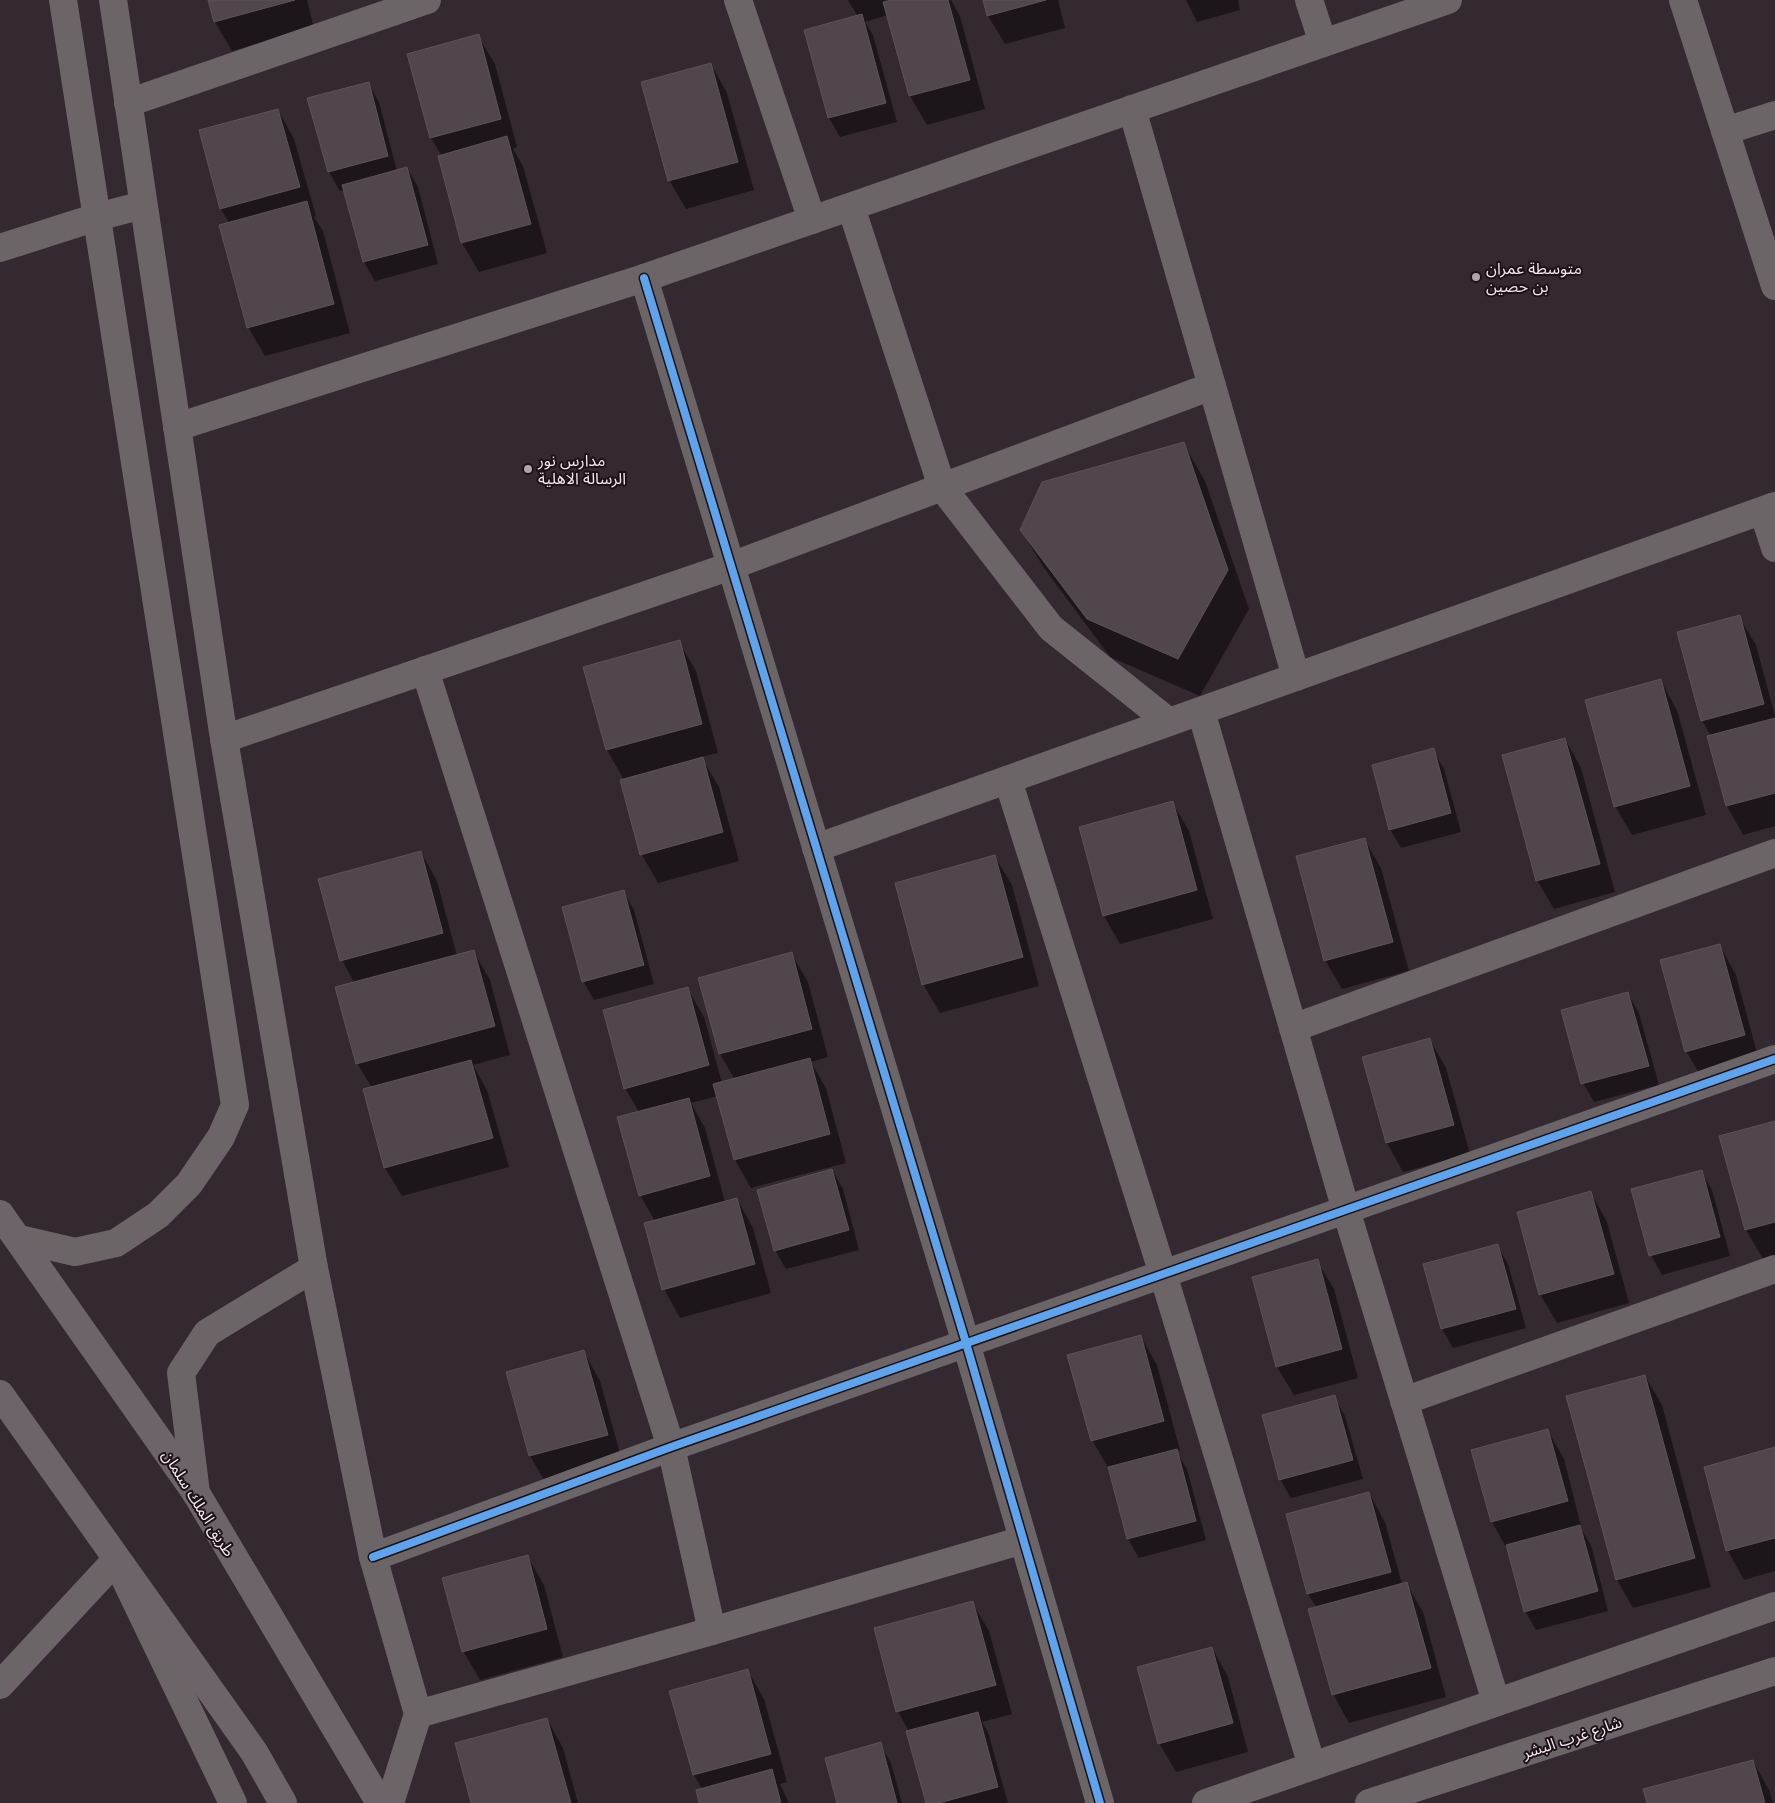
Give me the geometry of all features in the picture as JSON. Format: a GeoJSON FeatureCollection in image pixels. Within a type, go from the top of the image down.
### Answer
{"type":"FeatureCollection","features":[{"type":"Feature","properties":{"kind":"main road","name":"طريق الملك سلمان"},"geometry":{"type":"LineString","coordinates":[[0,1214],[196,1493],[380,1803]]}},
{"type":"Feature","properties":{"kind":"main road"},"geometry":{"type":"LineString","coordinates":[[0,1394],[254,1752],[283,1803]]}},
{"type":"Feature","properties":{"kind":"street"},"geometry":{"type":"LineString","coordinates":[[18,1238],[75,1252],[116,1243],[158,1215],[189,1184],[221,1137],[235,1105],[63,0]]}},
{"type":"Feature","properties":{"kind":"street"},"geometry":{"type":"LineString","coordinates":[[113,0],[224,739],[314,1268],[373,1556],[418,1714],[390,1803]]}},
{"type":"Feature","properties":{"kind":"street"},"geometry":{"type":"LineString","coordinates":[[128,103],[427,0]]}},
{"type":"Feature","properties":{"kind":"street"},"geometry":{"type":"LineString","coordinates":[[738,0],[812,220]]}},
{"type":"Feature","properties":{"kind":"street"},"geometry":{"type":"LineString","coordinates":[[1309,0],[1323,43]]}},
{"type":"Feature","properties":{"kind":"street"},"geometry":{"type":"LineString","coordinates":[[177,427],[644,278],[1448,0]]}},
{"type":"Feature","properties":{"kind":"street"},"geometry":{"type":"LineString","coordinates":[[1683,0],[1775,286]]}},
{"type":"Feature","properties":{"kind":"street"},"geometry":{"type":"LineString","coordinates":[[1132,109],[1296,677]]}},
{"type":"Feature","properties":{"kind":"street"},"geometry":{"type":"LineString","coordinates":[[1726,131],[1775,114]]}},
{"type":"Feature","properties":{"kind":"street"},"geometry":{"type":"LineString","coordinates":[[0,248],[97,217],[143,205]]}},
{"type":"Feature","properties":{"kind":"street"},"geometry":{"type":"LineString","coordinates":[[851,207],[942,487],[1051,628],[1169,722]]}},
{"type":"Feature","properties":{"kind":"street"},"geometry":{"type":"LineString","coordinates":[[644,278],[966,1343],[1100,1803]]}},
{"type":"Feature","properties":{"kind":"street"},"geometry":{"type":"LineString","coordinates":[[224,739],[731,566],[1212,386]]}},
{"type":"Feature","properties":{"kind":"street"},"geometry":{"type":"LineString","coordinates":[[816,848],[1769,508],[1775,548]]}},
{"type":"Feature","properties":{"kind":"street"},"geometry":{"type":"LineString","coordinates":[[425,670],[671,1447],[712,1631]]}},
{"type":"Feature","properties":{"kind":"street"},"geometry":{"type":"LineString","coordinates":[[1201,711],[1346,1210],[1496,1702]]}},
{"type":"Feature","properties":{"kind":"street"},"geometry":{"type":"LineString","coordinates":[[1008,780],[1163,1274],[1312,1766]]}},
{"type":"Feature","properties":{"kind":"street"},"geometry":{"type":"LineString","coordinates":[[1293,1028],[1775,853]]}},
{"type":"Feature","properties":{"kind":"street"},"geometry":{"type":"LineString","coordinates":[[373,1556],[671,1447],[1775,1059]]}},
{"type":"Feature","properties":{"kind":"street"},"geometry":{"type":"LineString","coordinates":[[196,1493],[181,1373],[208,1333],[314,1268]]}},
{"type":"Feature","properties":{"kind":"street"},"geometry":{"type":"LineString","coordinates":[[1404,1401],[1775,1269]]}},
{"type":"Feature","properties":{"kind":"street"},"geometry":{"type":"LineString","coordinates":[[418,1714],[1023,1540]]}},
{"type":"Feature","properties":{"kind":"street"},"geometry":{"type":"LineString","coordinates":[[0,1684],[116,1560],[233,1803]]}},
{"type":"Feature","properties":{"kind":"street"},"geometry":{"type":"LineString","coordinates":[[1206,1803],[1775,1606]]}},
{"type":"Feature","properties":{"kind":"street","name":"شارع غرب البشر"},"geometry":{"type":"LineString","coordinates":[[1369,1803],[1775,1671]]}},
{"type":"Feature","properties":{"kind":"building"},"geometry":{"type":"Polygon","coordinates":[[[208,0],[295,0],[214,22],[208,0]]]}},
{"type":"Feature","properties":{"kind":"building"},"geometry":{"type":"Polygon","coordinates":[[[891,0],[948,0],[970,80],[909,96],[883,2],[891,0]]]}},
{"type":"Feature","properties":{"kind":"building"},"geometry":{"type":"Polygon","coordinates":[[[983,0],[1046,0],[987,16],[983,0]]]}},
{"type":"Feature","properties":{"kind":"building"},"geometry":{"type":"Polygon","coordinates":[[[862,14],[886,103],[828,118],[804,30],[862,14]]]}},
{"type":"Feature","properties":{"kind":"building"},"geometry":{"type":"Polygon","coordinates":[[[479,34],[501,119],[430,138],[407,54],[479,34]]]}},
{"type":"Feature","properties":{"kind":"building"},"geometry":{"type":"Polygon","coordinates":[[[711,63],[738,162],[668,181],[641,82],[711,63]]]}},
{"type":"Feature","properties":{"kind":"building"},"geometry":{"type":"Polygon","coordinates":[[[369,82],[388,156],[328,172],[307,98],[369,82]]]}},
{"type":"Feature","properties":{"kind":"building"},"geometry":{"type":"Polygon","coordinates":[[[278,109],[300,187],[220,209],[199,130],[278,109]]]}},
{"type":"Feature","properties":{"kind":"building"},"geometry":{"type":"Polygon","coordinates":[[[507,136],[531,224],[461,243],[438,156],[507,136]]]}},
{"type":"Feature","properties":{"kind":"building"},"geometry":{"type":"Polygon","coordinates":[[[407,167],[428,245],[363,262],[342,185],[407,167]]]}},
{"type":"Feature","properties":{"kind":"building"},"geometry":{"type":"Polygon","coordinates":[[[307,201],[334,304],[247,328],[219,225],[307,201]]]}},
{"type":"Feature","properties":{"kind":"building"},"geometry":{"type":"Polygon","coordinates":[[[1184,442],[1228,570],[1178,659],[1087,619],[1020,530],[1042,482],[1184,442]]]}},
{"type":"Feature","properties":{"kind":"building"},"geometry":{"type":"Polygon","coordinates":[[[1740,615],[1764,704],[1701,721],[1677,632],[1740,615]]]}},
{"type":"Feature","properties":{"kind":"building"},"geometry":{"type":"Polygon","coordinates":[[[680,640],[702,724],[606,750],[583,667],[680,640]]]}},
{"type":"Feature","properties":{"kind":"building"},"geometry":{"type":"Polygon","coordinates":[[[1661,679],[1690,786],[1614,807],[1585,700],[1661,679]]]}},
{"type":"Feature","properties":{"kind":"building"},"geometry":{"type":"Polygon","coordinates":[[[1775,718],[1775,793],[1726,806],[1707,736],[1775,718]]]}},
{"type":"Feature","properties":{"kind":"building"},"geometry":{"type":"Polygon","coordinates":[[[1565,738],[1600,864],[1536,881],[1502,755],[1565,738]]]}},
{"type":"Feature","properties":{"kind":"building"},"geometry":{"type":"Polygon","coordinates":[[[1434,748],[1451,813],[1389,830],[1372,765],[1434,748]]]}},
{"type":"Feature","properties":{"kind":"building"},"geometry":{"type":"Polygon","coordinates":[[[703,757],[723,832],[640,855],[620,780],[703,757]]]}},
{"type":"Feature","properties":{"kind":"building"},"geometry":{"type":"Polygon","coordinates":[[[1173,801],[1197,890],[1103,916],[1079,827],[1173,801]]]}},
{"type":"Feature","properties":{"kind":"building"},"geometry":{"type":"Polygon","coordinates":[[[1365,838],[1393,942],[1324,961],[1296,856],[1365,838]]]}},
{"type":"Feature","properties":{"kind":"building"},"geometry":{"type":"Polygon","coordinates":[[[421,851],[443,933],[340,961],[318,879],[421,851]]]}},
{"type":"Feature","properties":{"kind":"building"},"geometry":{"type":"Polygon","coordinates":[[[995,855],[1023,957],[922,985],[895,883],[995,855]]]}},
{"type":"Feature","properties":{"kind":"building"},"geometry":{"type":"Polygon","coordinates":[[[624,890],[644,965],[582,982],[562,907],[624,890]]]}},
{"type":"Feature","properties":{"kind":"building"},"geometry":{"type":"Polygon","coordinates":[[[1720,944],[1745,1035],[1685,1052],[1660,960],[1720,944]]]}},
{"type":"Feature","properties":{"kind":"building"},"geometry":{"type":"Polygon","coordinates":[[[474,950],[495,1026],[356,1064],[335,987],[474,950]]]}},
{"type":"Feature","properties":{"kind":"building"},"geometry":{"type":"Polygon","coordinates":[[[792,952],[812,1029],[719,1054],[698,978],[792,952]]]}},
{"type":"Feature","properties":{"kind":"building"},"geometry":{"type":"Polygon","coordinates":[[[688,987],[709,1065],[624,1089],[603,1010],[688,987]]]}},
{"type":"Feature","properties":{"kind":"building"},"geometry":{"type":"Polygon","coordinates":[[[1628,992],[1649,1066],[1581,1084],[1561,1010],[1628,992]]]}},
{"type":"Feature","properties":{"kind":"building"},"geometry":{"type":"Polygon","coordinates":[[[1430,1038],[1454,1125],[1386,1143],[1362,1057],[1430,1038]]]}},
{"type":"Feature","properties":{"kind":"building"},"geometry":{"type":"Polygon","coordinates":[[[810,1058],[830,1134],[734,1160],[713,1084],[810,1058]]]}},
{"type":"Feature","properties":{"kind":"building"},"geometry":{"type":"Polygon","coordinates":[[[471,1060],[493,1138],[384,1168],[363,1089],[471,1060]]]}},
{"type":"Feature","properties":{"kind":"building"},"geometry":{"type":"Polygon","coordinates":[[[689,1098],[710,1176],[639,1196],[617,1117],[689,1098]]]}},
{"type":"Feature","properties":{"kind":"building"},"geometry":{"type":"Polygon","coordinates":[[[1775,1121],[1775,1222],[1745,1230],[1719,1136],[1775,1121]]]}},
{"type":"Feature","properties":{"kind":"building"},"geometry":{"type":"Polygon","coordinates":[[[832,1169],[849,1230],[774,1251],[757,1190],[832,1169]]]}},
{"type":"Feature","properties":{"kind":"building"},"geometry":{"type":"Polygon","coordinates":[[[1702,1170],[1720,1237],[1649,1256],[1631,1189],[1702,1170]]]}},
{"type":"Feature","properties":{"kind":"building"},"geometry":{"type":"Polygon","coordinates":[[[1591,1191],[1614,1274],[1539,1295],[1517,1212],[1591,1191]]]}},
{"type":"Feature","properties":{"kind":"building"},"geometry":{"type":"Polygon","coordinates":[[[737,1198],[755,1264],[662,1290],[644,1223],[737,1198]]]}},
{"type":"Feature","properties":{"kind":"building"},"geometry":{"type":"Polygon","coordinates":[[[1498,1244],[1516,1309],[1441,1329],[1423,1264],[1498,1244]]]}},
{"type":"Feature","properties":{"kind":"building"},"geometry":{"type":"Polygon","coordinates":[[[1318,1259],[1342,1349],[1276,1367],[1252,1277],[1318,1259]]]}},
{"type":"Feature","properties":{"kind":"building"},"geometry":{"type":"Polygon","coordinates":[[[1141,1335],[1164,1421],[1091,1441],[1067,1355],[1141,1335]]]}},
{"type":"Feature","properties":{"kind":"building"},"geometry":{"type":"Polygon","coordinates":[[[584,1350],[608,1435],[529,1456],[506,1372],[584,1350]]]}},
{"type":"Feature","properties":{"kind":"building"},"geometry":{"type":"Polygon","coordinates":[[[1645,1375],[1695,1558],[1616,1580],[1566,1396],[1645,1375]]]}},
{"type":"Feature","properties":{"kind":"building"},"geometry":{"type":"Polygon","coordinates":[[[1335,1395],[1353,1460],[1279,1480],[1262,1415],[1335,1395]]]}},
{"type":"Feature","properties":{"kind":"building"},"geometry":{"type":"Polygon","coordinates":[[[1548,1429],[1568,1501],[1491,1522],[1471,1450],[1548,1429]]]}},
{"type":"Feature","properties":{"kind":"building"},"geometry":{"type":"Polygon","coordinates":[[[1775,1447],[1775,1538],[1726,1551],[1704,1467],[1775,1447]]]}},
{"type":"Feature","properties":{"kind":"building"},"geometry":{"type":"Polygon","coordinates":[[[1177,1449],[1196,1521],[1127,1539],[1108,1467],[1177,1449]]]}},
{"type":"Feature","properties":{"kind":"building"},"geometry":{"type":"Polygon","coordinates":[[[1369,1492],[1391,1572],[1307,1594],[1286,1514],[1369,1492]]]}},
{"type":"Feature","properties":{"kind":"building"},"geometry":{"type":"Polygon","coordinates":[[[1580,1525],[1598,1591],[1524,1612],[1506,1545],[1580,1525]]]}},
{"type":"Feature","properties":{"kind":"building"},"geometry":{"type":"Polygon","coordinates":[[[528,1555],[547,1629],[462,1652],[442,1578],[528,1555]]]}},
{"type":"Feature","properties":{"kind":"building"},"geometry":{"type":"Polygon","coordinates":[[[1407,1582],[1431,1668],[1332,1695],[1308,1609],[1407,1582]]]}},
{"type":"Feature","properties":{"kind":"building"},"geometry":{"type":"Polygon","coordinates":[[[973,1601],[996,1685],[896,1712],[874,1628],[973,1601]]]}},
{"type":"Feature","properties":{"kind":"building"},"geometry":{"type":"Polygon","coordinates":[[[1212,1647],[1233,1723],[1158,1744],[1137,1667],[1212,1647]]]}},
{"type":"Feature","properties":{"kind":"building"},"geometry":{"type":"Polygon","coordinates":[[[748,1669],[771,1754],[693,1775],[669,1691],[748,1669]]]}},
{"type":"Feature","properties":{"kind":"building"},"geometry":{"type":"Polygon","coordinates":[[[978,1712],[998,1787],[939,1803],[926,1803],[906,1731],[978,1712]]]}},
{"type":"Feature","properties":{"kind":"building"},"geometry":{"type":"Polygon","coordinates":[[[547,1718],[571,1803],[471,1803],[455,1743],[547,1718]]]}},
{"type":"Feature","properties":{"kind":"building"},"geometry":{"type":"Polygon","coordinates":[[[881,1742],[897,1803],[837,1803],[825,1758],[881,1742]]]}},
{"type":"Feature","properties":{"kind":"building"},"geometry":{"type":"Polygon","coordinates":[[[1753,1760],[1765,1803],[1647,1803],[1643,1789],[1753,1760]]]}},
{"type":"Feature","properties":{"kind":"building"},"geometry":{"type":"Polygon","coordinates":[[[772,1769],[781,1803],[699,1803],[696,1790],[772,1769]]]}},
{"type":"Feature","properties":{"kind":"cycle path"},"geometry":{"type":"LineString","coordinates":[[644,278],[966,1343],[1100,1803]]}},
{"type":"Feature","properties":{"kind":"cycle path"},"geometry":{"type":"LineString","coordinates":[[373,1557],[671,1447],[1775,1059]]}},
{"type":"Feature","properties":{"kind":"place","name":"متوسطة عمران بن حصين"},"geometry":{"type":"Point","coordinates":[1476,277]}},
{"type":"Feature","properties":{"kind":"place","name":"مدارس نور الرسالة الاهلية"},"geometry":{"type":"Point","coordinates":[528,469]}}]}
